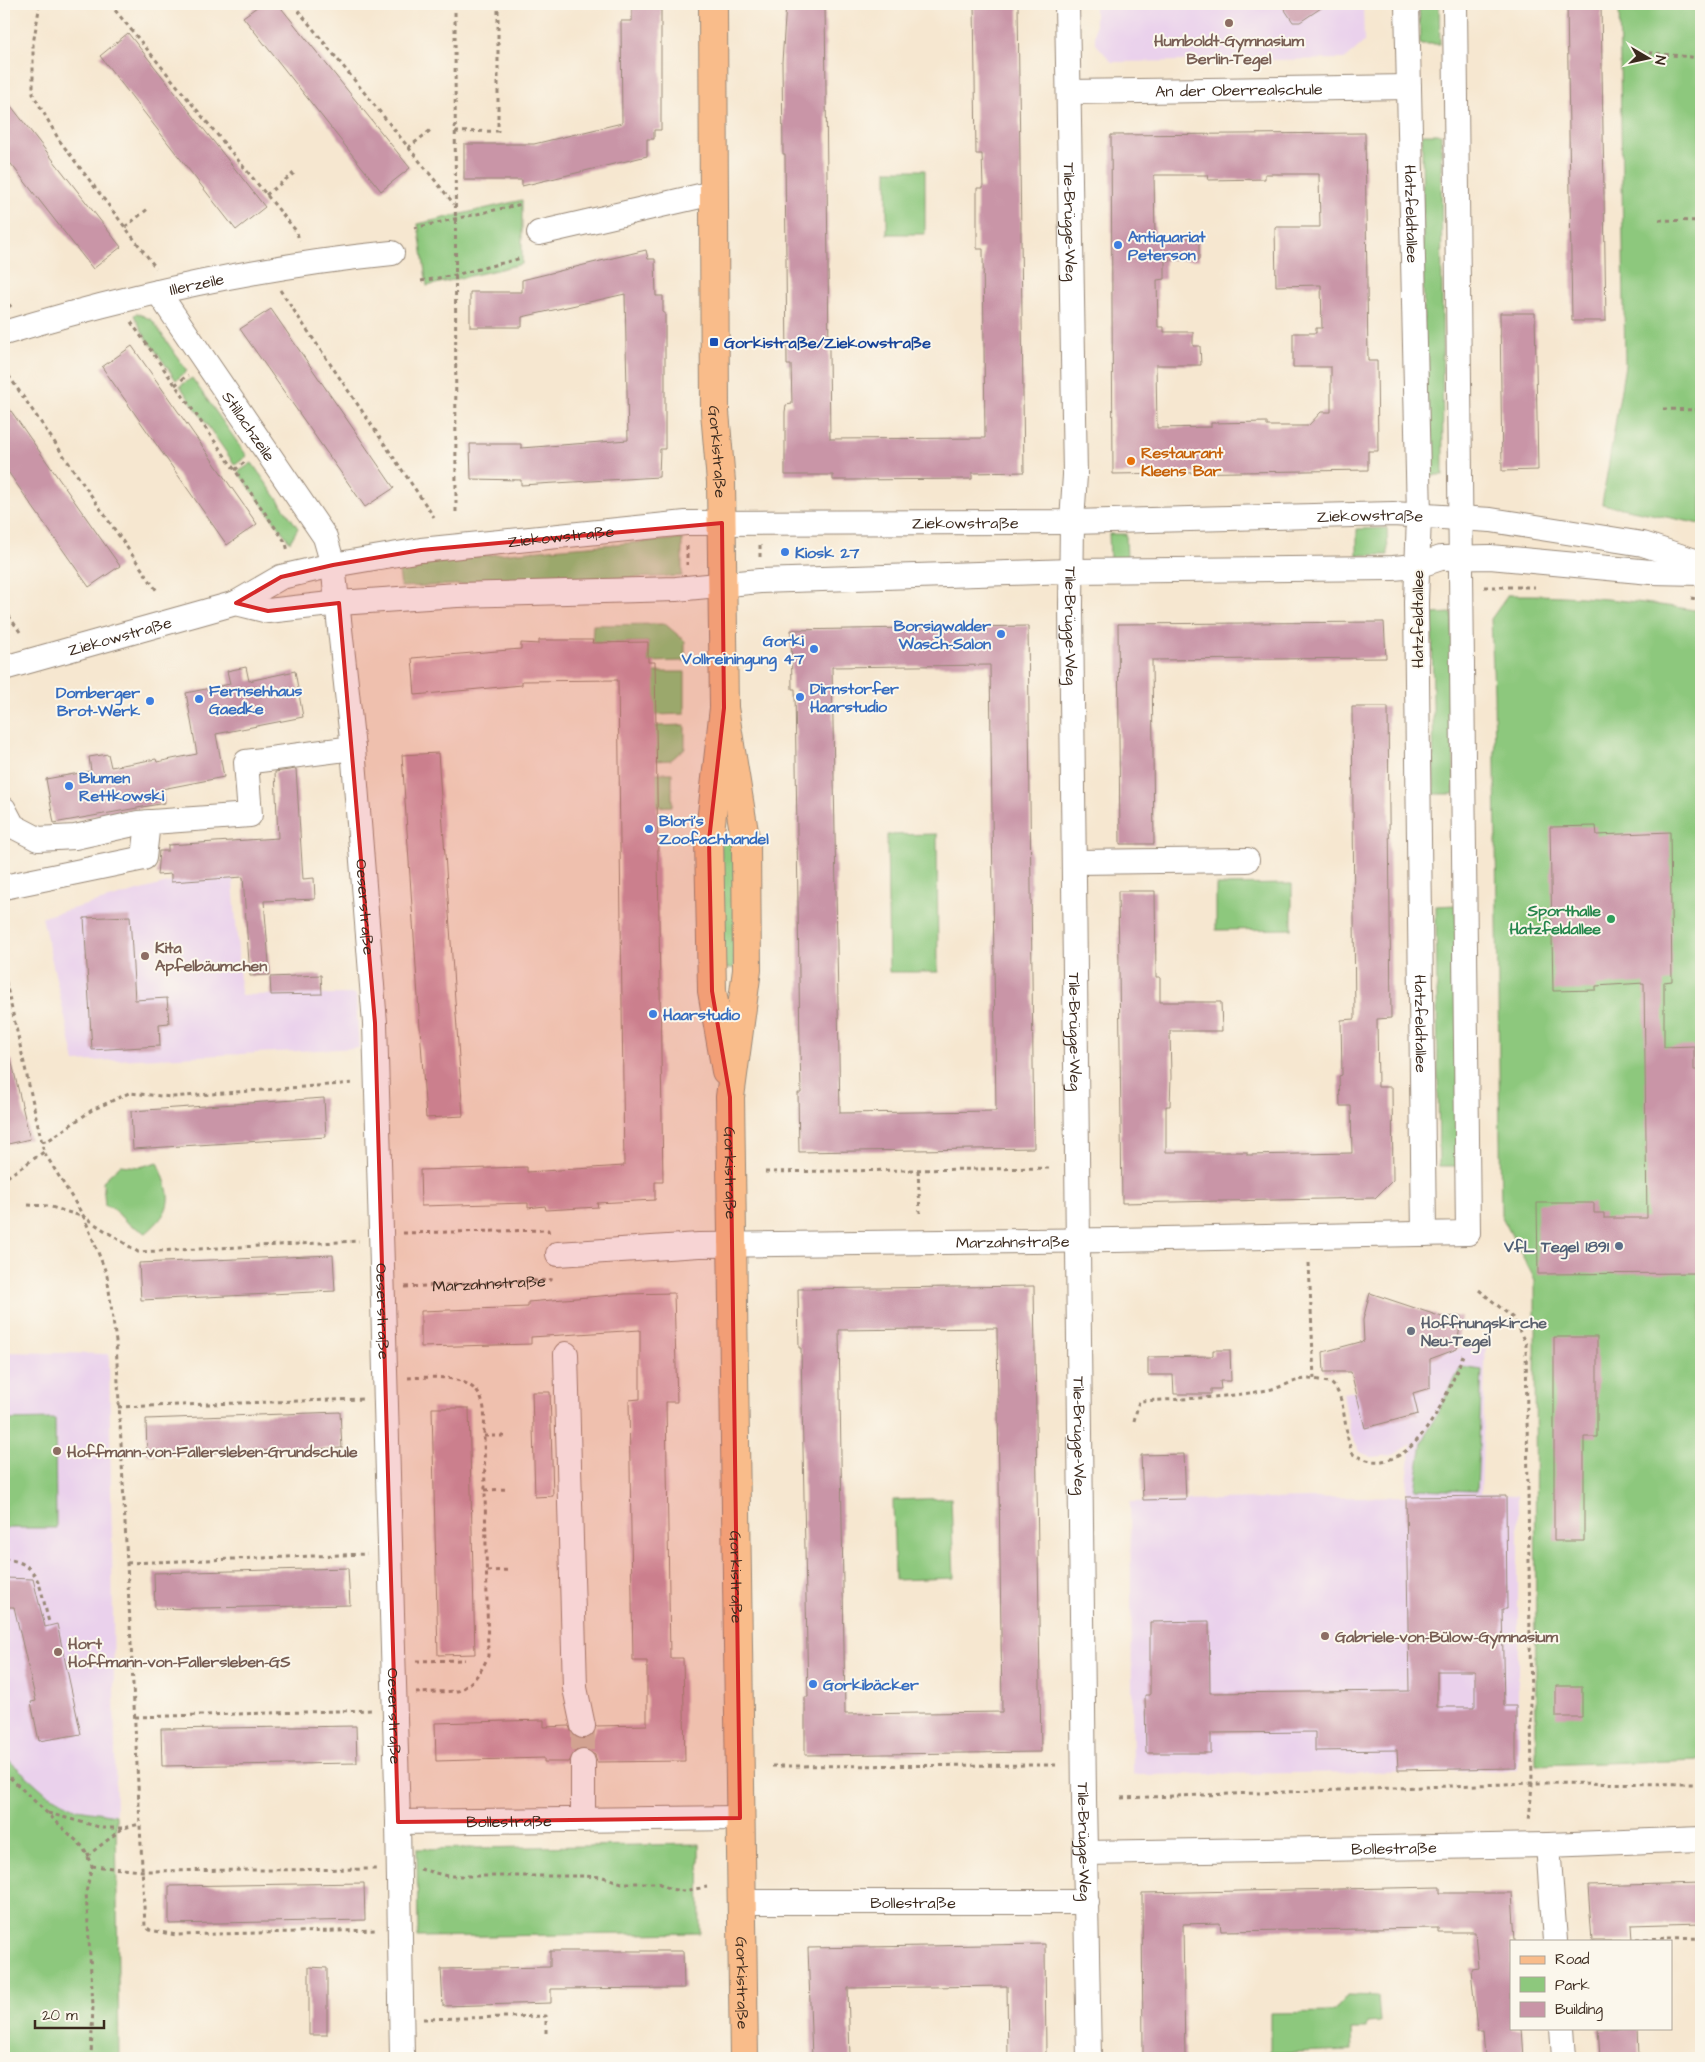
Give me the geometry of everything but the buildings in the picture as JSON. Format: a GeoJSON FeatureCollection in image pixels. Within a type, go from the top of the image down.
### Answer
{"type":"FeatureCollection","features":[{"type":"Feature","properties":{"kind":"main road","name":"Gorkistraße"},"geometry":{"type":"LineString","coordinates":[[713,4],[715,412],[724,586],[724,708],[709,840],[712,991],[730,1097]]}},
{"type":"Feature","properties":{"kind":"main road","name":"Gorkistraße"},"geometry":{"type":"LineString","coordinates":[[724,708],[746,844],[747,970],[730,1097],[744,2058]]}},
{"type":"Feature","properties":{"kind":"street","name":"Tile-Brügge-Weg"},"geometry":{"type":"LineString","coordinates":[[1067,4],[1076,475],[1072,522],[1071,571],[1077,1241],[1089,2058]]}},
{"type":"Feature","properties":{"kind":"street","name":"Hatzfeldtallee"},"geometry":{"type":"LineString","coordinates":[[1407,4],[1419,515],[1417,566],[1424,1234]]}},
{"type":"Feature","properties":{"kind":"street"},"geometry":{"type":"LineString","coordinates":[[1454,4],[1460,558]]}},
{"type":"Feature","properties":{"kind":"street","name":"An der Oberrealschule"},"geometry":{"type":"LineString","coordinates":[[1069,92],[1409,88]]}},
{"type":"Feature","properties":{"kind":"street"},"geometry":{"type":"LineString","coordinates":[[539,233],[713,193]]}},
{"type":"Feature","properties":{"kind":"street","name":"Illerzeile"},"geometry":{"type":"LineString","coordinates":[[4,333],[159,283],[331,259],[392,253]]}},
{"type":"Feature","properties":{"kind":"street","name":"Stillachzeile"},"geometry":{"type":"LineString","coordinates":[[159,283],[325,537],[334,565]]}},
{"type":"Feature","properties":{"kind":"street","name":"Ziekowstraße"},"geometry":{"type":"LineString","coordinates":[[4,668],[236,603],[281,577],[334,565],[421,550],[686,523],[1072,522],[1419,515],[1491,520],[1642,544],[1701,563]]}},
{"type":"Feature","properties":{"kind":"street","name":"Ziekowstraße"},"geometry":{"type":"LineString","coordinates":[[236,603],[268,611],[339,603],[457,595],[724,586],[760,581],[1071,571],[1394,568],[1417,566],[1441,558],[1490,558],[1651,572],[1701,573]]}},
{"type":"Feature","properties":{"kind":"street","name":"Marzahnstraße"},"geometry":{"type":"LineString","coordinates":[[558,1254],[698,1245],[1077,1241],[1468,1233],[1460,558]]}},
{"type":"Feature","properties":{"kind":"street","name":"Oeserstraße"},"geometry":{"type":"LineString","coordinates":[[334,565],[353,748],[375,1024],[398,1822],[402,2058]]}},
{"type":"Feature","properties":{"kind":"street"},"geometry":{"type":"LineString","coordinates":[[4,809],[13,826],[38,840],[75,837],[148,822],[250,815],[246,762],[353,748]]}},
{"type":"Feature","properties":{"kind":"street"},"geometry":{"type":"LineString","coordinates":[[4,887],[144,858],[148,822]]}},
{"type":"Feature","properties":{"kind":"street"},"geometry":{"type":"LineString","coordinates":[[1074,862],[1247,860]]}},
{"type":"Feature","properties":{"kind":"street"},"geometry":{"type":"LineString","coordinates":[[566,1354],[576,1688],[583,1726]]}},
{"type":"Feature","properties":{"kind":"street"},"geometry":{"type":"LineString","coordinates":[[583,1762],[583,1820]]}},
{"type":"Feature","properties":{"kind":"street","name":"Bollestraße"},"geometry":{"type":"LineString","coordinates":[[398,1822],[740,1818]]}},
{"type":"Feature","properties":{"kind":"street","name":"Bollestraße"},"geometry":{"type":"LineString","coordinates":[[1085,1853],[1548,1845],[1701,1839]]}},
{"type":"Feature","properties":{"kind":"street"},"geometry":{"type":"LineString","coordinates":[[1548,1845],[1555,1940]]}},
{"type":"Feature","properties":{"kind":"street","name":"Bollestraße"},"geometry":{"type":"LineString","coordinates":[[741,1902],[1087,1902]]}},
{"type":"Feature","properties":{"kind":"street"},"geometry":{"type":"LineString","coordinates":[[1562,2030],[1564,2058]]}},
{"type":"Feature","properties":{"kind":"path"},"geometry":{"type":"LineString","coordinates":[[40,4],[33,44],[33,94],[59,140],[125,227],[159,283]]}},
{"type":"Feature","properties":{"kind":"path"},"geometry":{"type":"LineString","coordinates":[[110,4],[297,232],[301,246]]}},
{"type":"Feature","properties":{"kind":"path"},"geometry":{"type":"LineString","coordinates":[[293,4],[454,204]]}},
{"type":"Feature","properties":{"kind":"path"},"geometry":{"type":"LineString","coordinates":[[456,4],[454,204],[456,514]]}},
{"type":"Feature","properties":{"kind":"path"},"geometry":{"type":"LineString","coordinates":[[455,132],[498,131],[498,4]]}},
{"type":"Feature","properties":{"kind":"path"},"geometry":{"type":"LineString","coordinates":[[1640,52],[1701,58]]}},
{"type":"Feature","properties":{"kind":"path"},"geometry":{"type":"LineString","coordinates":[[408,148],[432,128]]}},
{"type":"Feature","properties":{"kind":"path"},"geometry":{"type":"LineString","coordinates":[[266,195],[294,174]]}},
{"type":"Feature","properties":{"kind":"path"},"geometry":{"type":"LineString","coordinates":[[414,228],[522,204]]}},
{"type":"Feature","properties":{"kind":"path"},"geometry":{"type":"LineString","coordinates":[[125,227],[149,208]]}},
{"type":"Feature","properties":{"kind":"path"},"geometry":{"type":"LineString","coordinates":[[1659,220],[1701,221]]}},
{"type":"Feature","properties":{"kind":"path"},"geometry":{"type":"LineString","coordinates":[[421,281],[455,275],[522,258]]}},
{"type":"Feature","properties":{"kind":"path"},"geometry":{"type":"LineString","coordinates":[[275,282],[434,517]]}},
{"type":"Feature","properties":{"kind":"path"},"geometry":{"type":"LineString","coordinates":[[4,298],[14,311]]}},
{"type":"Feature","properties":{"kind":"path"},"geometry":{"type":"LineString","coordinates":[[125,314],[286,543],[288,552]]}},
{"type":"Feature","properties":{"kind":"path"},"geometry":{"type":"LineString","coordinates":[[4,369],[157,591]]}},
{"type":"Feature","properties":{"kind":"path"},"geometry":{"type":"LineString","coordinates":[[175,384],[192,372]]}},
{"type":"Feature","properties":{"kind":"path"},"geometry":{"type":"LineString","coordinates":[[1663,410],[1701,410]]}},
{"type":"Feature","properties":{"kind":"path"},"geometry":{"type":"LineString","coordinates":[[235,470],[251,457]]}},
{"type":"Feature","properties":{"kind":"path"},"geometry":{"type":"LineString","coordinates":[[760,538],[760,567]]}},
{"type":"Feature","properties":{"kind":"path"},"geometry":{"type":"LineString","coordinates":[[687,539],[687,566]]}},
{"type":"Feature","properties":{"kind":"path"},"geometry":{"type":"LineString","coordinates":[[4,609],[20,632]]}},
{"type":"Feature","properties":{"kind":"path"},"geometry":{"type":"LineString","coordinates":[[4,974],[44,1152],[84,1217],[107,1275],[116,1342],[144,1921],[150,1930],[176,1935],[383,1930]]}},
{"type":"Feature","properties":{"kind":"path"},"geometry":{"type":"LineString","coordinates":[[42,1142],[49,1140],[92,1110],[129,1093],[172,1097],[363,1082]]}},
{"type":"Feature","properties":{"kind":"path"},"geometry":{"type":"LineString","coordinates":[[7,1177],[44,1152]]}},
{"type":"Feature","properties":{"kind":"path"},"geometry":{"type":"LineString","coordinates":[[765,1172],[1050,1168]]}},
{"type":"Feature","properties":{"kind":"path"},"geometry":{"type":"LineString","coordinates":[[918,1170],[920,1213]]}},
{"type":"Feature","properties":{"kind":"path"},"geometry":{"type":"LineString","coordinates":[[28,1205],[48,1206],[84,1217],[138,1252],[367,1240]]}},
{"type":"Feature","properties":{"kind":"path","name":"Marzahnstraße"},"geometry":{"type":"LineString","coordinates":[[398,1233],[548,1230],[558,1254],[551,1280],[399,1287]]}},
{"type":"Feature","properties":{"kind":"path"},"geometry":{"type":"LineString","coordinates":[[1309,1263],[1314,1379]]}},
{"type":"Feature","properties":{"kind":"path"},"geometry":{"type":"LineString","coordinates":[[1479,1290],[1514,1318],[1526,1344],[1532,1783],[1529,1824]]}},
{"type":"Feature","properties":{"kind":"path"},"geometry":{"type":"LineString","coordinates":[[1134,1421],[1139,1401],[1222,1396],[1274,1389],[1300,1378],[1314,1379],[1331,1383],[1339,1393],[1348,1444],[1353,1454],[1361,1459],[1381,1460],[1393,1458],[1416,1444],[1429,1426],[1462,1355]]}},
{"type":"Feature","properties":{"kind":"path"},"geometry":{"type":"LineString","coordinates":[[401,1378],[440,1377],[469,1386],[482,1400],[484,1436],[488,1656],[475,1679],[458,1691],[408,1693]]}},
{"type":"Feature","properties":{"kind":"path"},"geometry":{"type":"LineString","coordinates":[[118,1407],[370,1398]]}},
{"type":"Feature","properties":{"kind":"path"},"geometry":{"type":"LineString","coordinates":[[484,1436],[506,1436]]}},
{"type":"Feature","properties":{"kind":"path"},"geometry":{"type":"LineString","coordinates":[[485,1490],[508,1489]]}},
{"type":"Feature","properties":{"kind":"path"},"geometry":{"type":"LineString","coordinates":[[128,1563],[374,1554]]}},
{"type":"Feature","properties":{"kind":"path"},"geometry":{"type":"LineString","coordinates":[[4,1559],[18,1560],[36,1573],[49,1622]]}},
{"type":"Feature","properties":{"kind":"path"},"geometry":{"type":"LineString","coordinates":[[487,1571],[510,1570]]}},
{"type":"Feature","properties":{"kind":"path"},"geometry":{"type":"LineString","coordinates":[[408,1661],[465,1660]]}},
{"type":"Feature","properties":{"kind":"path"},"geometry":{"type":"LineString","coordinates":[[135,1717],[379,1710]]}},
{"type":"Feature","properties":{"kind":"path"},"geometry":{"type":"LineString","coordinates":[[772,1766],[1059,1765]]}},
{"type":"Feature","properties":{"kind":"path"},"geometry":{"type":"LineString","coordinates":[[4,1772],[83,1847],[92,1866],[86,1892],[93,2005],[91,2058]]}},
{"type":"Feature","properties":{"kind":"path"},"geometry":{"type":"LineString","coordinates":[[1121,1798],[1532,1783],[1701,1784]]}},
{"type":"Feature","properties":{"kind":"path"},"geometry":{"type":"LineString","coordinates":[[48,1813],[103,1828],[123,1828],[140,1824]]}},
{"type":"Feature","properties":{"kind":"path"},"geometry":{"type":"LineString","coordinates":[[87,1856],[123,1828]]}},
{"type":"Feature","properties":{"kind":"path"},"geometry":{"type":"LineString","coordinates":[[92,1866],[142,1872],[382,1868]]}},
{"type":"Feature","properties":{"kind":"path"},"geometry":{"type":"LineString","coordinates":[[413,1867],[447,1876],[514,1874],[546,1877],[584,1876],[603,1877],[622,1883],[658,1883],[670,1889],[683,1891],[707,1887]]}},
{"type":"Feature","properties":{"kind":"path"},"geometry":{"type":"LineString","coordinates":[[1636,1939],[1701,1937]]}},
{"type":"Feature","properties":{"kind":"path"},"geometry":{"type":"LineString","coordinates":[[415,2019],[546,2016],[546,2034]]}},
{"type":"Feature","properties":{"kind":"highlighted area"},"geometry":{"type":"Polygon","coordinates":[[[722,523],[724,708],[709,840],[712,991],[730,1097],[740,1818],[398,1822],[375,1023],[339,603],[268,611],[236,603],[281,577],[333,565],[421,550],[722,523]]]}},
{"type":"Feature","properties":{"kind":"shaded area","name":"Humboldt-Gymnasium Berlin-Tegel"},"geometry":{"type":"Polygon","coordinates":[[[1095,4],[1363,4],[1364,42],[1345,59],[1112,62],[1095,43],[1095,4]]]}},
{"type":"Feature","properties":{"kind":"shaded area","name":"Kita Apfelbäumchen"},"geometry":{"type":"Polygon","coordinates":[[[233,879],[241,995],[356,994],[359,1048],[75,1062],[42,917],[171,882],[233,879]]]}},
{"type":"Feature","properties":{"kind":"shaded area","name":"Gabriele-von-Bülow-Gymnasium"},"geometry":{"type":"Polygon","coordinates":[[[1486,1339],[1481,1494],[1518,1495],[1518,1770],[1133,1775],[1130,1502],[1406,1496],[1411,1444],[1392,1455],[1372,1457],[1360,1452],[1350,1433],[1343,1393],[1388,1386],[1394,1398],[1430,1388],[1430,1359],[1486,1339]]]}},
{"type":"Feature","properties":{"kind":"shaded area"},"geometry":{"type":"Polygon","coordinates":[[[4,1352],[109,1354],[116,1815],[77,1809],[47,1794],[4,1756],[4,1352]]]}},
{"type":"Feature","properties":{"kind":"green space"},"geometry":{"type":"Polygon","coordinates":[[[1419,4],[1439,4],[1440,44],[1420,44],[1419,4]]]}},
{"type":"Feature","properties":{"kind":"green space"},"geometry":{"type":"Polygon","coordinates":[[[1619,4],[1701,4],[1701,524],[1602,504],[1625,365],[1619,4]]]}},
{"type":"Feature","properties":{"kind":"green space"},"geometry":{"type":"Polygon","coordinates":[[[1422,134],[1441,134],[1443,475],[1425,475],[1422,134]]]}},
{"type":"Feature","properties":{"kind":"green space"},"geometry":{"type":"Polygon","coordinates":[[[887,170],[925,170],[925,234],[887,234],[887,170]]]}},
{"type":"Feature","properties":{"kind":"green space"},"geometry":{"type":"Polygon","coordinates":[[[522,200],[522,264],[427,286],[418,224],[522,200]]]}},
{"type":"Feature","properties":{"kind":"green space"},"geometry":{"type":"Polygon","coordinates":[[[137,313],[152,320],[187,371],[176,380],[143,333],[134,315],[137,313]]]}},
{"type":"Feature","properties":{"kind":"green space"},"geometry":{"type":"Polygon","coordinates":[[[192,378],[247,456],[235,465],[180,386],[192,378]]]}},
{"type":"Feature","properties":{"kind":"green space"},"geometry":{"type":"Polygon","coordinates":[[[252,463],[298,528],[290,542],[238,472],[252,463]]]}},
{"type":"Feature","properties":{"kind":"green space"},"geometry":{"type":"Polygon","coordinates":[[[1387,528],[1388,555],[1357,555],[1357,529],[1387,528]]]}},
{"type":"Feature","properties":{"kind":"green space"},"geometry":{"type":"Polygon","coordinates":[[[1109,534],[1126,534],[1127,560],[1110,560],[1109,534]]]}},
{"type":"Feature","properties":{"kind":"green space"},"geometry":{"type":"Polygon","coordinates":[[[682,539],[682,576],[401,587],[398,564],[550,549],[682,539]]]}},
{"type":"Feature","properties":{"kind":"green space"},"geometry":{"type":"Polygon","coordinates":[[[1508,595],[1605,599],[1701,611],[1701,1760],[1536,1765],[1535,1280],[1501,1215],[1494,693],[1491,619],[1508,595]]]}},
{"type":"Feature","properties":{"kind":"green space"},"geometry":{"type":"Polygon","coordinates":[[[1452,613],[1454,794],[1434,794],[1432,614],[1452,613]]]}},
{"type":"Feature","properties":{"kind":"green space"},"geometry":{"type":"Polygon","coordinates":[[[665,624],[685,641],[685,661],[648,662],[648,642],[592,643],[593,625],[665,624]]]}},
{"type":"Feature","properties":{"kind":"green space"},"geometry":{"type":"Polygon","coordinates":[[[654,672],[685,672],[685,714],[655,715],[654,672]]]}},
{"type":"Feature","properties":{"kind":"green space"},"geometry":{"type":"Polygon","coordinates":[[[685,725],[685,748],[671,760],[655,761],[655,726],[685,725]]]}},
{"type":"Feature","properties":{"kind":"green space"},"geometry":{"type":"Polygon","coordinates":[[[656,773],[672,773],[672,806],[656,807],[656,773]]]}},
{"type":"Feature","properties":{"kind":"green space"},"geometry":{"type":"Polygon","coordinates":[[[937,834],[938,972],[889,972],[887,835],[937,834]]]}},
{"type":"Feature","properties":{"kind":"green space"},"geometry":{"type":"Polygon","coordinates":[[[729,835],[735,837],[734,968],[722,968],[721,837],[729,835]]]}},
{"type":"Feature","properties":{"kind":"green space"},"geometry":{"type":"Polygon","coordinates":[[[1292,884],[1292,929],[1216,930],[1216,885],[1292,884]]]}},
{"type":"Feature","properties":{"kind":"green space"},"geometry":{"type":"Polygon","coordinates":[[[1456,905],[1459,1166],[1439,1166],[1436,906],[1456,905]]]}},
{"type":"Feature","properties":{"kind":"green space"},"geometry":{"type":"Polygon","coordinates":[[[158,1162],[166,1184],[168,1200],[162,1216],[146,1233],[126,1222],[113,1208],[105,1206],[103,1181],[120,1165],[140,1167],[158,1162]]]}},
{"type":"Feature","properties":{"kind":"green space"},"geometry":{"type":"Polygon","coordinates":[[[1461,1367],[1482,1370],[1477,1491],[1415,1489],[1422,1443],[1461,1367]]]}},
{"type":"Feature","properties":{"kind":"green space"},"geometry":{"type":"Polygon","coordinates":[[[55,1419],[56,1528],[4,1528],[4,1420],[55,1419]]]}},
{"type":"Feature","properties":{"kind":"green space"},"geometry":{"type":"Polygon","coordinates":[[[951,1498],[954,1578],[895,1580],[893,1500],[951,1498]]]}},
{"type":"Feature","properties":{"kind":"green space"},"geometry":{"type":"Polygon","coordinates":[[[4,1756],[47,1794],[77,1809],[116,1815],[119,2058],[4,2058],[4,1756]]]}},
{"type":"Feature","properties":{"kind":"green space"},"geometry":{"type":"Polygon","coordinates":[[[699,1844],[700,1933],[418,1937],[417,1849],[699,1844]]]}},
{"type":"Feature","properties":{"kind":"green space"},"geometry":{"type":"Polygon","coordinates":[[[1347,1995],[1378,1996],[1380,2022],[1368,2023],[1367,2029],[1351,2029],[1352,2050],[1270,2053],[1270,2013],[1334,2012],[1347,1995]]]}},
{"type":"Feature","properties":{"kind":"tunnel"},"geometry":{"type":"LineString","coordinates":[[583,1726],[583,1762]]}},
{"type":"Feature","properties":{"kind":"place","name":"Humboldt-Gymnasium Berlin-Tegel"},"geometry":{"type":"Point","coordinates":[1229,23]}},
{"type":"Feature","properties":{"kind":"place","name":"Antiquariat Peterson"},"geometry":{"type":"Point","coordinates":[1118,245]}},
{"type":"Feature","properties":{"kind":"place","name":"Gorkistraße/Ziekowstraße"},"geometry":{"type":"Point","coordinates":[714,342]}},
{"type":"Feature","properties":{"kind":"place","name":"Restaurant Kleens Bar"},"geometry":{"type":"Point","coordinates":[1131,461]}},
{"type":"Feature","properties":{"kind":"place","name":"Kiosk 27"},"geometry":{"type":"Point","coordinates":[785,552]}},
{"type":"Feature","properties":{"kind":"place","name":"Borsigwalder Wasch-Salon"},"geometry":{"type":"Point","coordinates":[1001,634]}},
{"type":"Feature","properties":{"kind":"place","name":"Gorki Vollreiningung 47"},"geometry":{"type":"Point","coordinates":[814,649]}},
{"type":"Feature","properties":{"kind":"place","name":"Dirnstorfer Haarstudio"},"geometry":{"type":"Point","coordinates":[800,697]}},
{"type":"Feature","properties":{"kind":"place","name":"Fernsehhaus Gaedke"},"geometry":{"type":"Point","coordinates":[199,699]}},
{"type":"Feature","properties":{"kind":"place","name":"Domberger Brot-Werk"},"geometry":{"type":"Point","coordinates":[150,701]}},
{"type":"Feature","properties":{"kind":"place","name":"Blumen Rettkowski"},"geometry":{"type":"Point","coordinates":[69,786]}},
{"type":"Feature","properties":{"kind":"place","name":"Blori's Zoofachhandel"},"geometry":{"type":"Point","coordinates":[649,829]}},
{"type":"Feature","properties":{"kind":"place","name":"Sporthalle Hatzfeldallee"},"geometry":{"type":"Point","coordinates":[1611,919]}},
{"type":"Feature","properties":{"kind":"place","name":"Kita Apfelbäumchen"},"geometry":{"type":"Point","coordinates":[145,956]}},
{"type":"Feature","properties":{"kind":"place","name":"Haarstudio"},"geometry":{"type":"Point","coordinates":[653,1014]}},
{"type":"Feature","properties":{"kind":"place","name":"VfL Tegel 1891"},"geometry":{"type":"Point","coordinates":[1619,1246]}},
{"type":"Feature","properties":{"kind":"place","name":"Hoffnungskirche Neu-Tegel"},"geometry":{"type":"Point","coordinates":[1411,1331]}},
{"type":"Feature","properties":{"kind":"place","name":"Hoffmann-von-Fallersleben-Grundschule"},"geometry":{"type":"Point","coordinates":[57,1451]}},
{"type":"Feature","properties":{"kind":"place","name":"Gabriele-von-Bülow-Gymnasium"},"geometry":{"type":"Point","coordinates":[1325,1636]}},
{"type":"Feature","properties":{"kind":"place","name":"Hort Hoffmann-von-Fallersleben-GS"},"geometry":{"type":"Point","coordinates":[58,1652]}},
{"type":"Feature","properties":{"kind":"place","name":"Gorkibäcker"},"geometry":{"type":"Point","coordinates":[813,1684]}}]}
